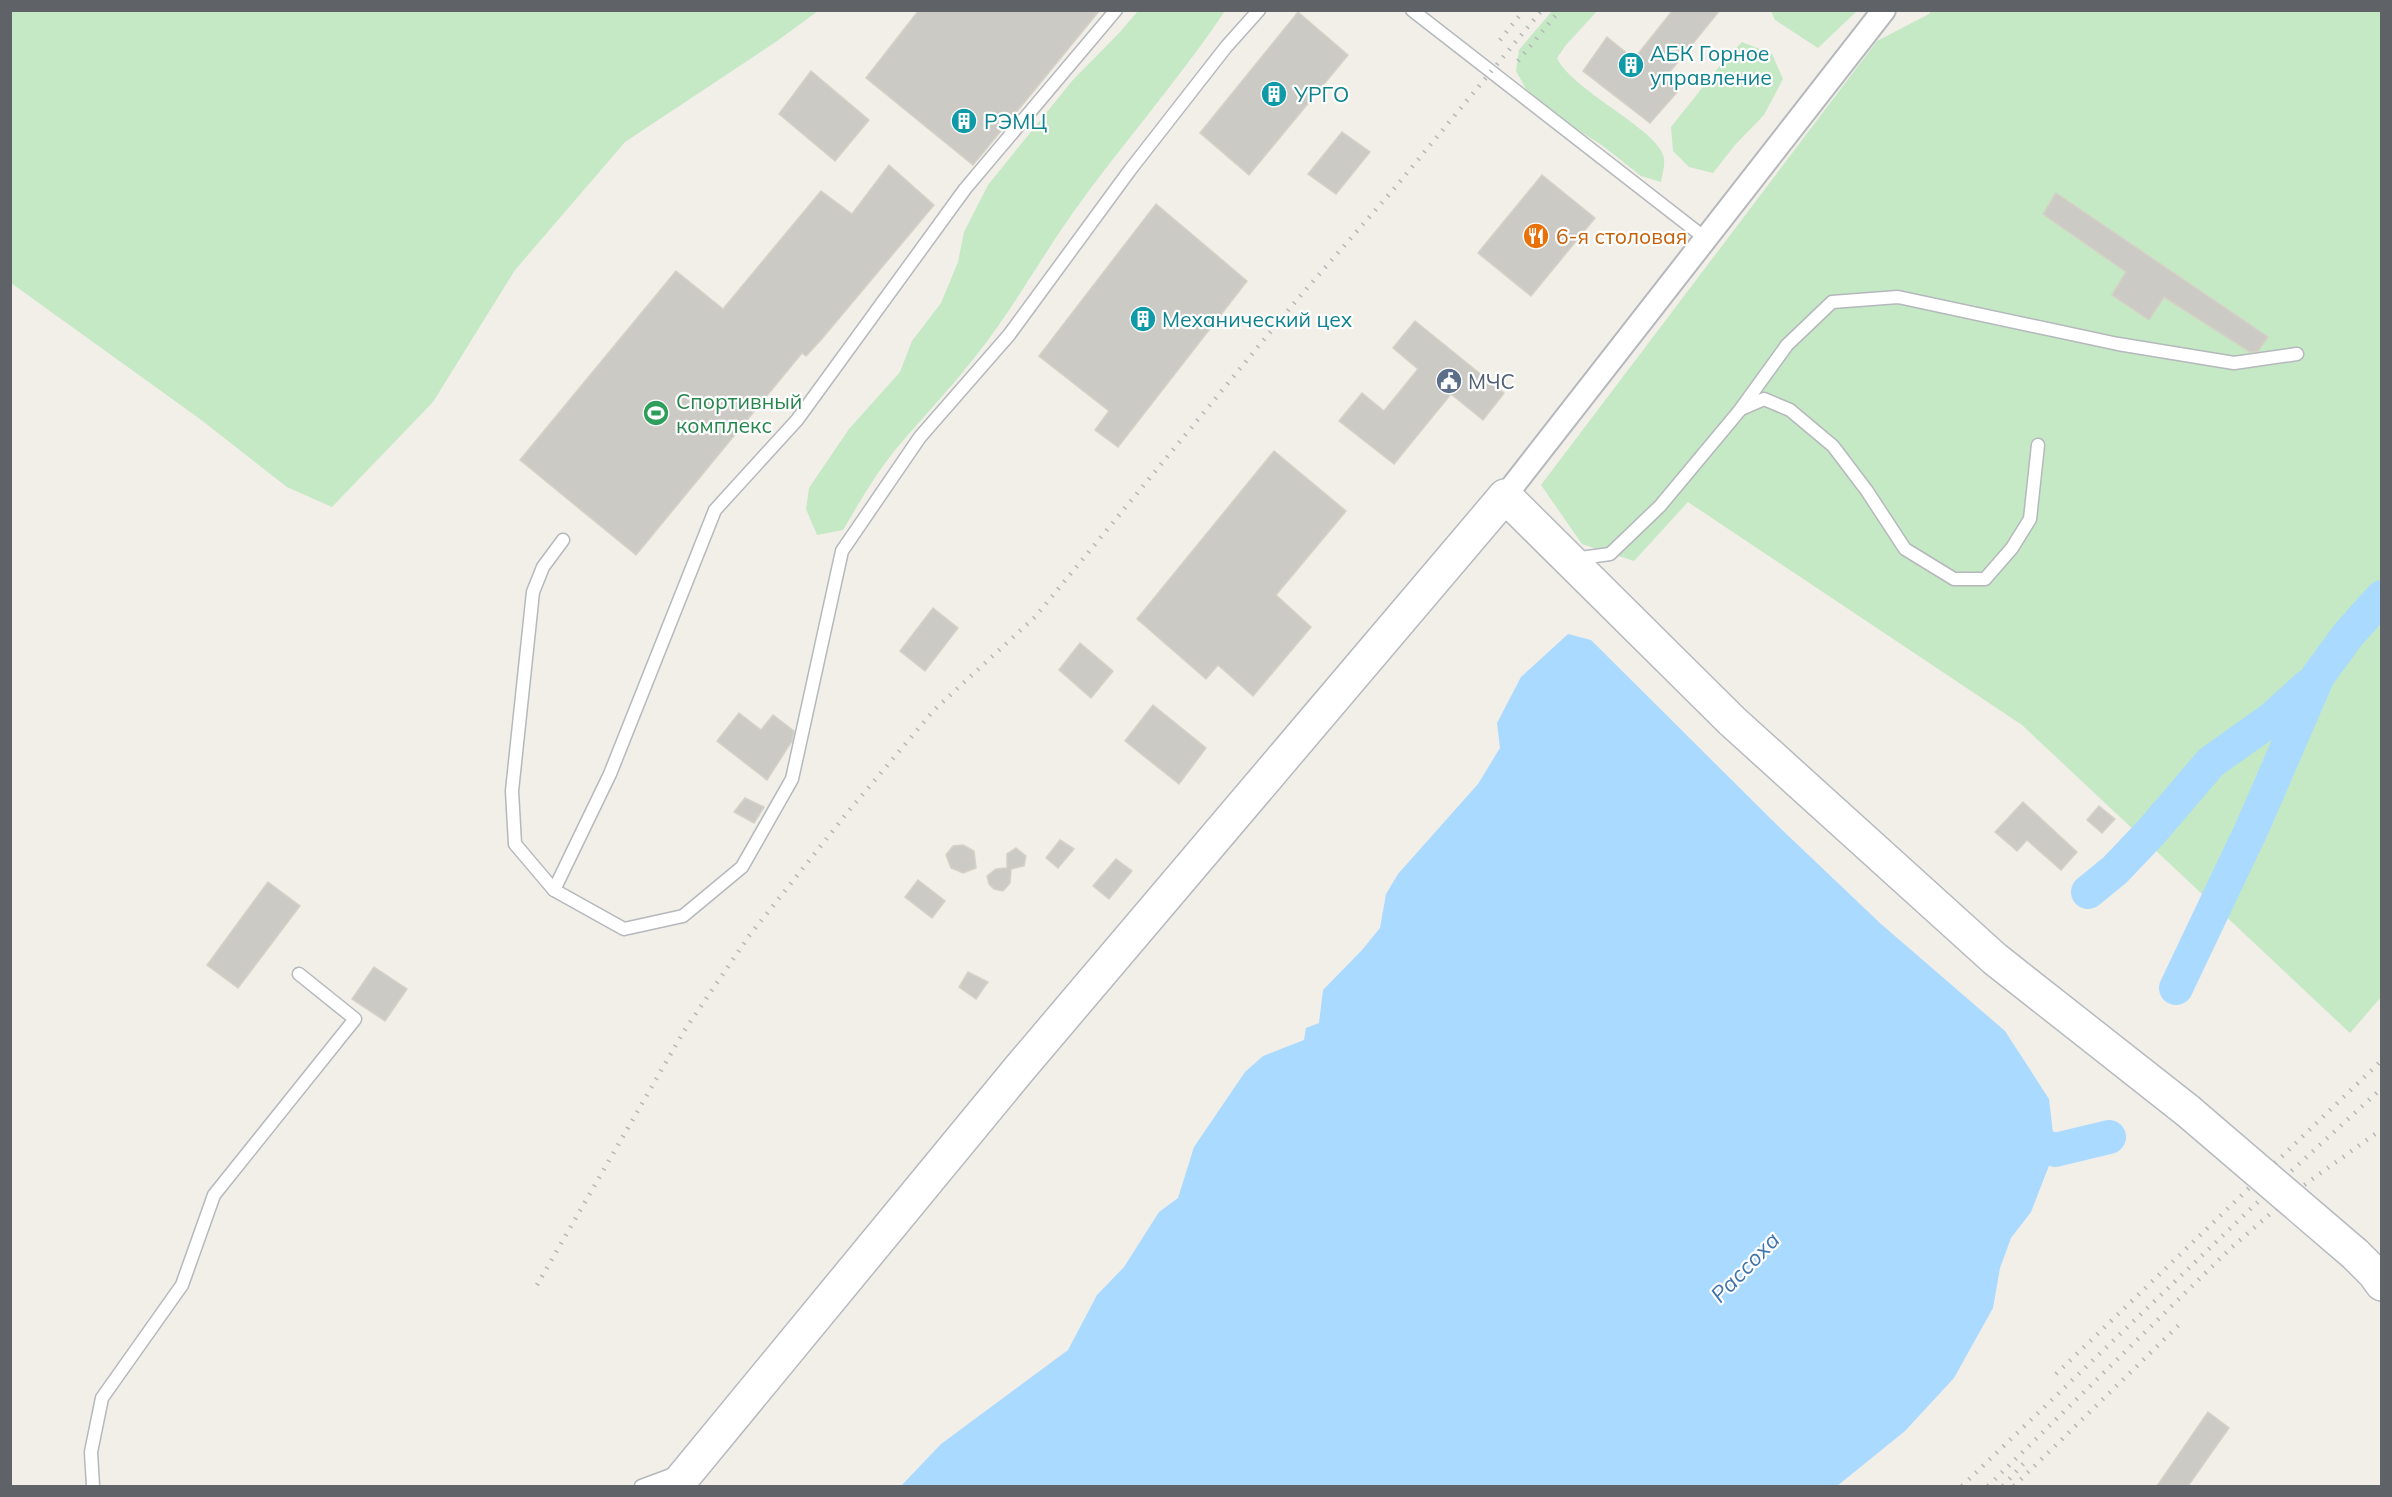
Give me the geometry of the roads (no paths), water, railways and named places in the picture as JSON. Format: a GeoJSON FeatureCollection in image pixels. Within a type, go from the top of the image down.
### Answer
{"type":"FeatureCollection","features":[{"type":"Feature","properties":{"kind":"street"},"geometry":{"type":"LineString","coordinates":[[684,1477],[1020,1068],[1505,496],[1884,10]]}},
{"type":"Feature","properties":{"kind":"street"},"geometry":{"type":"LineString","coordinates":[[1505,496],[1732,721],[1995,959],[2188,1111],[2355,1254],[2382,1284]]}},
{"type":"Feature","properties":{"kind":"lane"},"geometry":{"type":"LineString","coordinates":[[554,890],[610,774],[715,510],[797,420],[965,189],[1116,10]]}},
{"type":"Feature","properties":{"kind":"lane"},"geometry":{"type":"LineString","coordinates":[[563,540],[543,567],[533,592],[528,622],[522,707],[512,791],[515,844],[554,890],[624,929],[683,916],[742,867],[792,779],[842,551],[920,437],[1009,335],[1130,170],[1226,47],[1259,10]]}},
{"type":"Feature","properties":{"kind":"lane"},"geometry":{"type":"LineString","coordinates":[[1412,10],[1705,238]]}},
{"type":"Feature","properties":{"kind":"lane"},"geometry":{"type":"LineString","coordinates":[[1569,560],[1610,554],[1660,506],[1740,410],[1787,345],[1832,302],[1898,297],[2118,344],[2234,363],[2297,354]]}},
{"type":"Feature","properties":{"kind":"lane"},"geometry":{"type":"LineString","coordinates":[[1740,410],[1764,399],[1790,410],[1833,446],[1867,491],[1905,549],[1954,579],[1985,579],[2012,549],[2030,519],[2038,446]]}},
{"type":"Feature","properties":{"kind":"lane"},"geometry":{"type":"LineString","coordinates":[[93,1486],[91,1452],[102,1398],[182,1285],[214,1195],[355,1019],[299,974]]}},
{"type":"Feature","properties":{"kind":"lane"},"geometry":{"type":"LineString","coordinates":[[641,1486],[684,1477]]}},
{"type":"Feature","properties":{"kind":"water","name":"Рассоха"},"geometry":{"type":"Polygon","coordinates":[[[1568,634],[1591,640],[1776,824],[1881,924],[2005,1031],[2049,1099],[2055,1150],[2031,1212],[2011,1238],[2000,1268],[1993,1308],[1954,1378],[1905,1431],[1837,1486],[901,1486],[941,1444],[1068,1350],[1097,1295],[1124,1267],[1159,1212],[1178,1198],[1194,1147],[1245,1072],[1263,1056],[1304,1040],[1306,1028],[1319,1023],[1323,990],[1380,928],[1386,894],[1398,874],[1478,784],[1500,748],[1497,723],[1521,677],[1568,634]]]}},
{"type":"Feature","properties":{"kind":"waterway"},"geometry":{"type":"LineString","coordinates":[[2176,988],[2253,826],[2318,676],[2348,635],[2382,597]]}},
{"type":"Feature","properties":{"kind":"waterway"},"geometry":{"type":"LineString","coordinates":[[2088,892],[2115,870],[2152,831],[2211,762],[2273,718],[2308,686]]}},
{"type":"Feature","properties":{"kind":"waterway"},"geometry":{"type":"LineString","coordinates":[[2009,1134],[2055,1150],[2109,1137]]}},
{"type":"Feature","properties":{"kind":"railway"},"geometry":{"type":"LineString","coordinates":[[1500,40],[1524,10]]}},
{"type":"Feature","properties":{"kind":"railway"},"geometry":{"type":"LineString","coordinates":[[537,1285],[684,1031],[749,936],[847,813],[934,710],[1035,617],[1295,302],[1393,190],[1542,10]]}},
{"type":"Feature","properties":{"kind":"railway"},"geometry":{"type":"LineString","coordinates":[[1518,61],[1560,10]]}},
{"type":"Feature","properties":{"kind":"railway"},"geometry":{"type":"LineString","coordinates":[[2056,1374],[2382,1060]]}},
{"type":"Feature","properties":{"kind":"railway"},"geometry":{"type":"LineString","coordinates":[[1962,1486],[2264,1196],[2382,1088]]}},
{"type":"Feature","properties":{"kind":"railway"},"geometry":{"type":"LineString","coordinates":[[1988,1486],[2232,1247],[2300,1188],[2382,1129]]}},
{"type":"Feature","properties":{"kind":"railway"},"geometry":{"type":"LineString","coordinates":[[2014,1486],[2182,1322]]}},
{"type":"Feature","properties":{"kind":"railway"},"geometry":{"type":"LineString","coordinates":[[2003,1486],[2025,1462]]}},
{"type":"Feature","properties":{"kind":"place","name":"АБК Горное управление"},"geometry":{"type":"Point","coordinates":[1631,65]}},
{"type":"Feature","properties":{"kind":"place","name":"УРГО"},"geometry":{"type":"Point","coordinates":[1274,94]}},
{"type":"Feature","properties":{"kind":"place","name":"РЭМЦ"},"geometry":{"type":"Point","coordinates":[964,121]}},
{"type":"Feature","properties":{"kind":"place","name":"6-я столовая"},"geometry":{"type":"Point","coordinates":[1536,236]}},
{"type":"Feature","properties":{"kind":"place","name":"Механический цех"},"geometry":{"type":"Point","coordinates":[1143,319]}},
{"type":"Feature","properties":{"kind":"place","name":"МЧС"},"geometry":{"type":"Point","coordinates":[1449,381]}},
{"type":"Feature","properties":{"kind":"place","name":"Спортивный комплекс"},"geometry":{"type":"Point","coordinates":[656,413]}}]}
